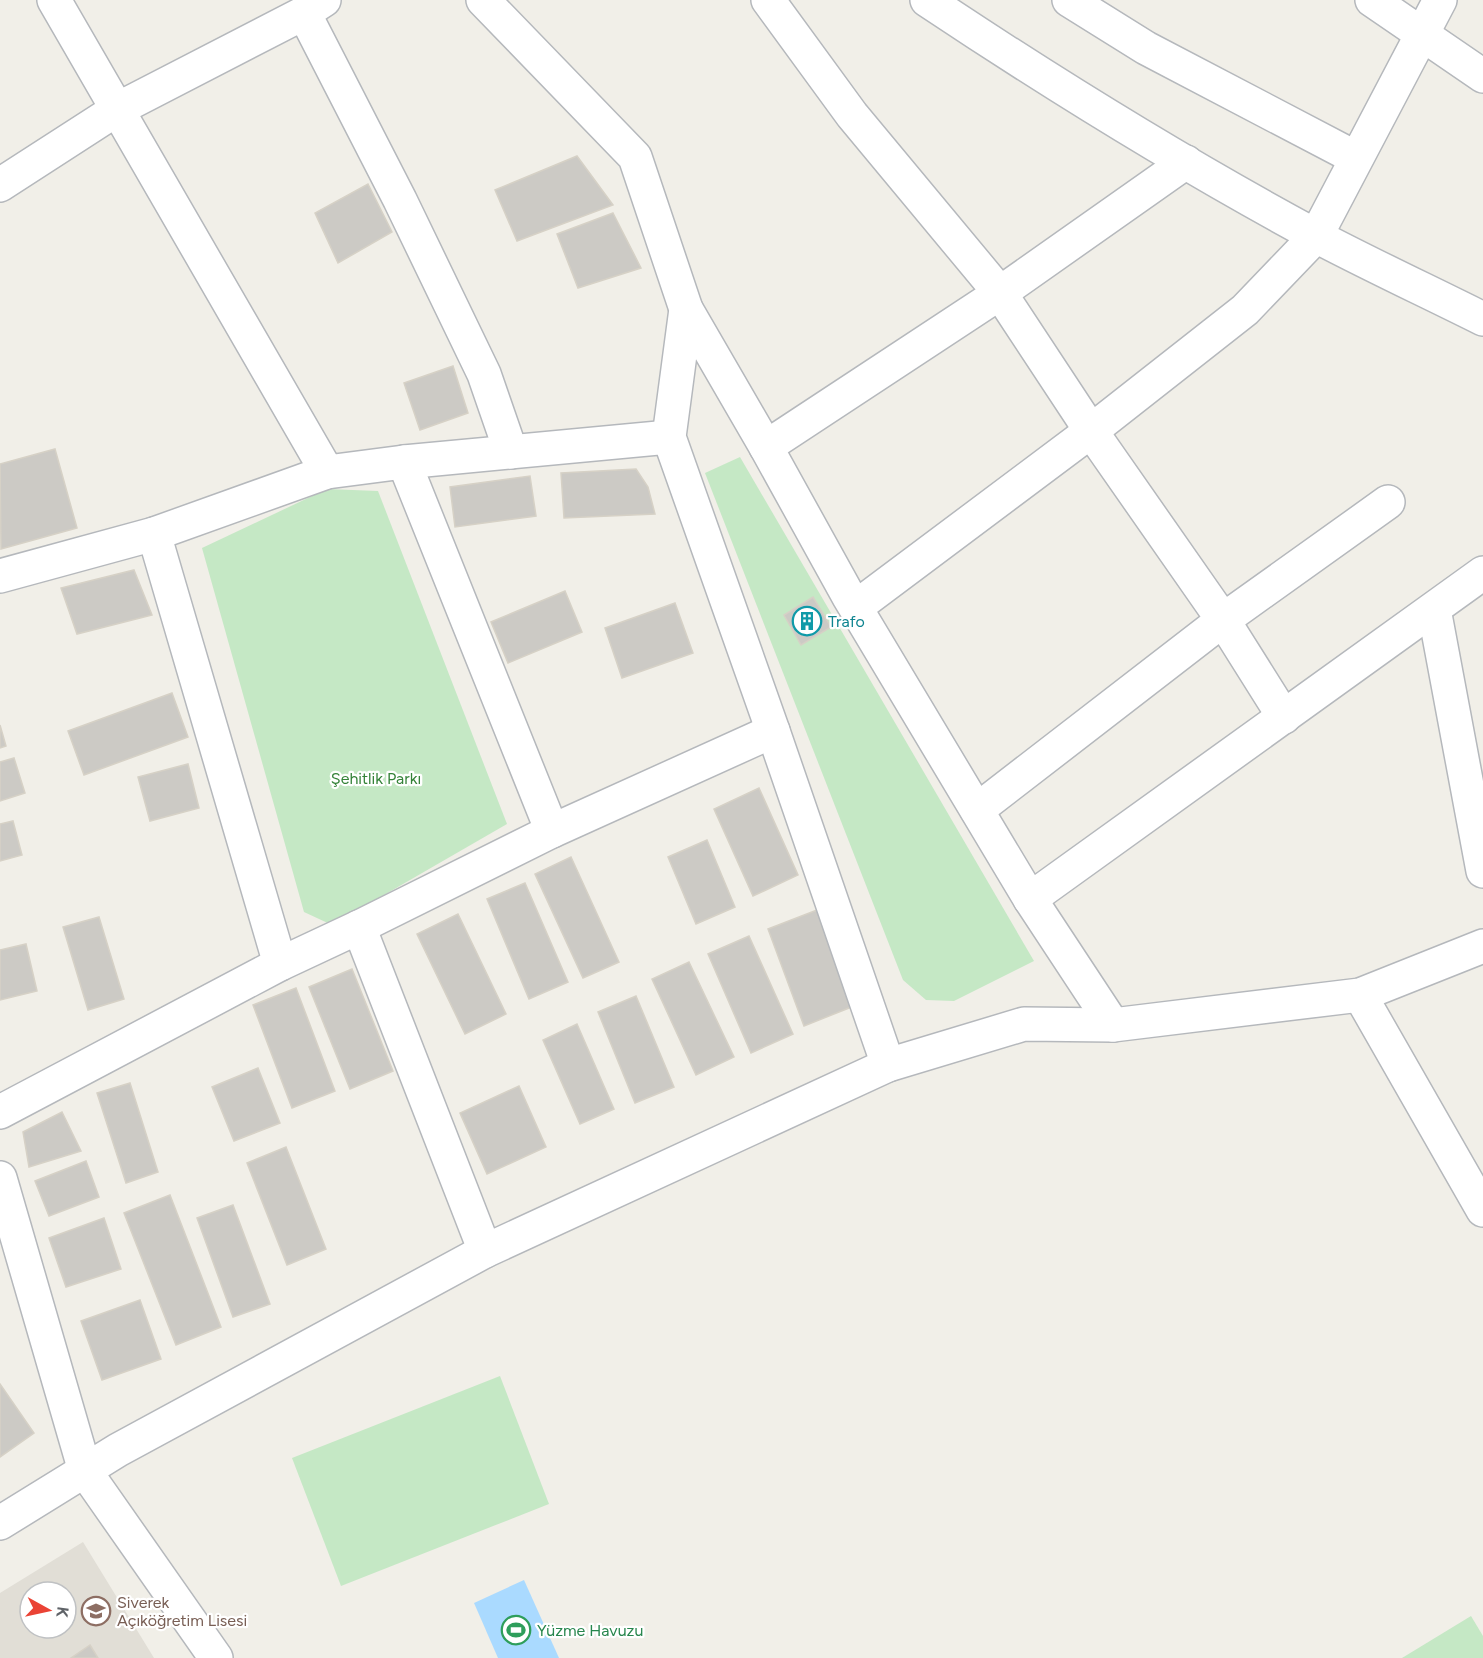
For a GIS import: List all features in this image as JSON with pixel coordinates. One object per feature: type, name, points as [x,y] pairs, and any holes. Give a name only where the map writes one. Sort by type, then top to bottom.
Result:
[{"type":"street","points":[[54,0],[116,111],[327,472]]},
{"type":"street","points":[[483,0],[635,157],[686,309],[856,608],[1030,899],[1113,1025]]},
{"type":"street","points":[[768,0],[852,115],[1000,293],[1091,431],[1223,620],[1284,717]]},
{"type":"street","points":[[927,0],[1040,75],[1186,162],[1316,236],[1483,319]]},
{"type":"street","points":[[1069,0],[1146,48],[1356,158]]},
{"type":"street","points":[[1372,0],[1483,76]]},
{"type":"street","points":[[856,608],[1091,431],[1245,310],[1316,236],[1440,0]]},
{"type":"street","points":[[0,185],[116,111],[314,6],[400,200],[484,374],[511,452]]},
{"type":"street","points":[[766,447],[1000,293],[1186,162]]},
{"type":"street","points":[[686,309],[669,437],[888,1065]]},
{"type":"street","points":[[0,576],[154,534],[327,472],[404,462],[669,437]]},
{"type":"street","points":[[404,462],[552,831]]},
{"type":"street","points":[[977,810],[1223,620],[1388,502]]},
{"type":"street","points":[[154,534],[280,964]]},
{"type":"street","points":[[1030,899],[1483,573]]},
{"type":"street","points":[[1434,609],[1483,871]]},
{"type":"street","points":[[0,1112],[280,964],[552,831],[773,731]]},
{"type":"street","points":[[359,927],[485,1251]]},
{"type":"street","points":[[0,1523],[118,1450],[485,1251],[888,1065],[1024,1024],[1113,1025],[1360,995],[1483,946]]},
{"type":"street","points":[[1360,995],[1483,1210]]},
{"type":"street","points":[[0,1178],[85,1472],[216,1658]]},
{"type":"shaded area","name":"Siverek Açıköğretim Lisesi","points":[[83,1542],[154,1658],[0,1658],[0,1593],[18,1582],[18,1640],[78,1640],[78,1580],[21,1580]]},
{"type":"green space","points":[[740,457],[1034,961],[954,1001],[926,1000],[903,980],[705,473]]},
{"type":"green space","name":"Şehitlik Parkı","points":[[327,489],[378,491],[507,824],[332,925],[304,912],[202,548]]},
{"type":"green space","points":[[500,1376],[549,1504],[341,1586],[292,1458]]},
{"type":"green space","points":[[1471,1616],[1483,1636],[1483,1658],[1402,1658]]},
{"type":"water","name":"Yüzme Havuzu","points":[[524,1580],[559,1658],[498,1658],[474,1603]]},
{"type":"building","points":[[577,156],[613,205],[517,241],[495,190]]},
{"type":"building","points":[[368,184],[392,232],[338,263],[315,213]]},
{"type":"building","points":[[613,213],[641,268],[578,288],[557,234]]},
{"type":"building","points":[[453,366],[468,413],[420,430],[404,383]]},
{"type":"building","points":[[55,449],[77,528],[1,549],[0,464]]},
{"type":"building","points":[[636,469],[648,487],[655,514],[564,518],[561,473]]},
{"type":"building","points":[[530,476],[536,516],[455,527],[450,487]]},
{"type":"building","points":[[134,570],[152,615],[77,634],[61,588]]},
{"type":"building","points":[[565,591],[582,632],[508,663],[491,622]]},
{"type":"building","name":"Trafo","points":[[813,597],[831,627],[801,645],[784,615]]},
{"type":"building","points":[[675,603],[693,653],[622,678],[605,628]]},
{"type":"building","points":[[172,693],[188,737],[84,775],[68,731]]},
{"type":"building","points":[[0,725],[6,746],[0,748]]},
{"type":"building","points":[[14,758],[25,793],[0,801],[0,762]]},
{"type":"building","points":[[188,764],[199,808],[150,821],[138,777]]},
{"type":"building","points":[[759,788],[798,875],[753,896],[714,809]]},
{"type":"building","points":[[13,821],[22,855],[0,861],[0,824]]},
{"type":"building","points":[[707,840],[735,907],[696,924],[668,857]]},
{"type":"building","points":[[571,857],[619,962],[583,978],[535,874]]},
{"type":"building","points":[[525,883],[568,982],[529,999],[487,899]]},
{"type":"building","points":[[817,910],[854,1006],[804,1026],[768,929]]},
{"type":"building","points":[[458,914],[506,1014],[465,1034],[417,934]]},
{"type":"building","points":[[99,917],[124,999],[88,1010],[63,927]]},
{"type":"building","points":[[749,936],[793,1034],[751,1053],[708,954]]},
{"type":"building","points":[[26,944],[37,991],[0,1000],[0,950]]},
{"type":"building","points":[[689,962],[734,1057],[696,1075],[652,979]]},
{"type":"building","points":[[352,969],[393,1071],[350,1089],[309,987]]},
{"type":"building","points":[[296,988],[335,1091],[292,1108],[253,1005]]},
{"type":"building","points":[[636,996],[674,1087],[635,1103],[598,1012]]},
{"type":"building","points":[[577,1024],[614,1109],[580,1124],[543,1040]]},
{"type":"building","points":[[258,1068],[280,1123],[234,1141],[212,1087]]},
{"type":"building","points":[[130,1083],[158,1172],[126,1183],[97,1093]]},
{"type":"building","points":[[519,1086],[546,1147],[487,1174],[460,1113]]},
{"type":"building","points":[[62,1112],[81,1151],[29,1167],[23,1132]]},
{"type":"building","points":[[286,1147],[326,1249],[287,1265],[247,1163]]},
{"type":"building","points":[[86,1161],[99,1197],[49,1216],[35,1181]]},
{"type":"building","points":[[170,1195],[221,1327],[176,1345],[124,1213]]},
{"type":"building","points":[[233,1205],[270,1304],[233,1317],[197,1218]]},
{"type":"building","points":[[104,1218],[121,1269],[66,1287],[49,1238]]},
{"type":"building","points":[[140,1300],[161,1359],[102,1380],[81,1321]]},
{"type":"building","points":[[0,1384],[34,1433],[0,1457]]},
{"type":"building","points":[[90,1645],[98,1658],[71,1658]]},
{"type":"place","name":"Trafo","points":[[807,621]]},
{"type":"place","name":"Siverek Açıköğretim Lisesi","points":[[96,1611]]},
{"type":"place","name":"Yüzme Havuzu","points":[[516,1630]]}]
